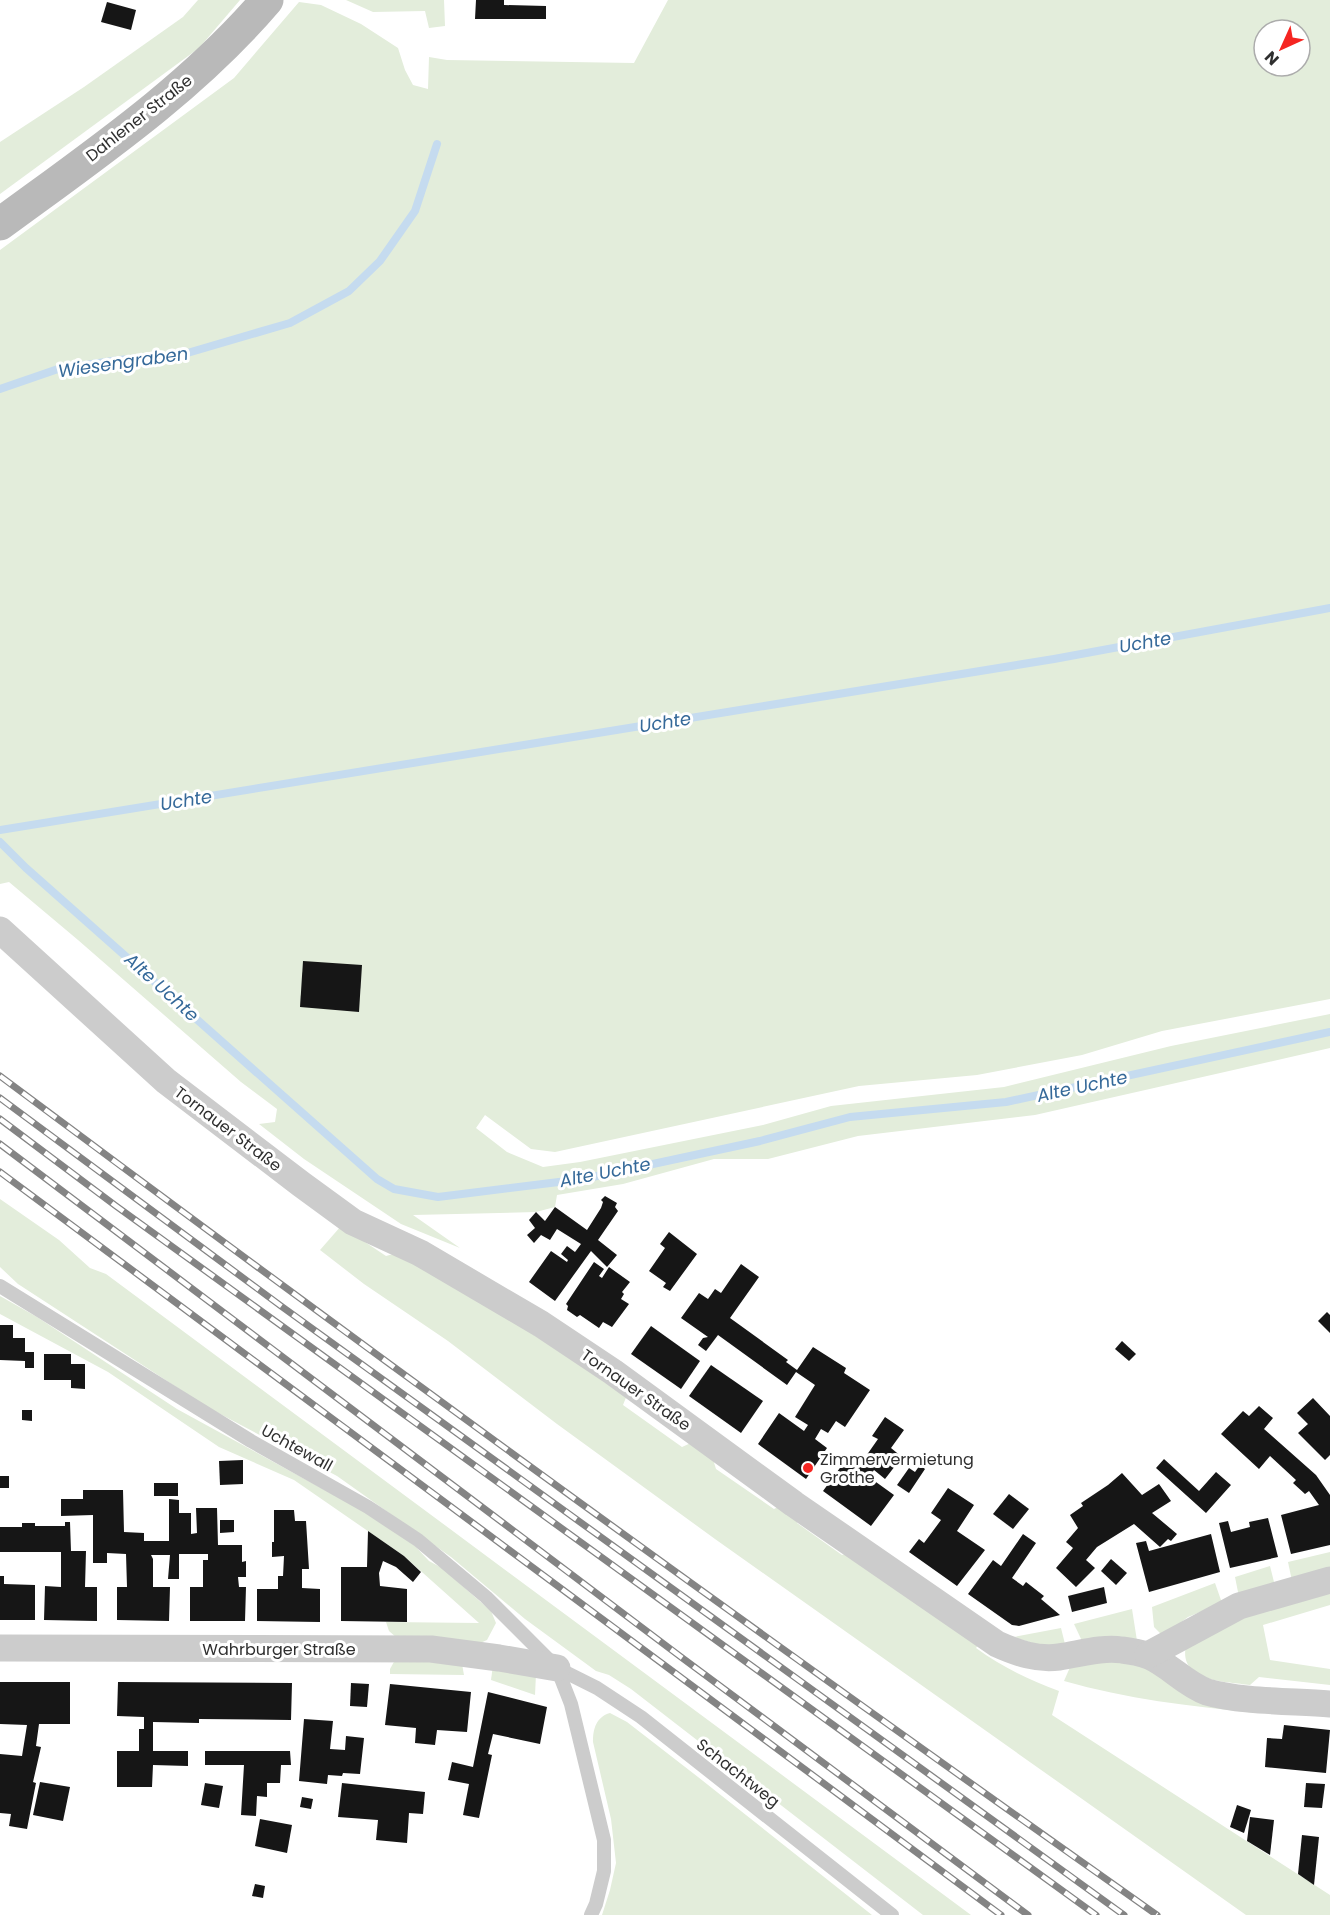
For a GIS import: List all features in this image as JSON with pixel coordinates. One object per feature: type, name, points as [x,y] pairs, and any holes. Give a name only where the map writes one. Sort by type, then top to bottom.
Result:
[{"type":"street","name":"Dahlener Straße","points":[[0,224],[81,165],[180,87],[220,51],[267,0]]},
{"type":"street","name":"Tornauer Straße","points":[[0,930],[166,1082],[353,1222],[420,1253],[541,1324],[613,1372],[794,1504],[997,1644],[1019,1654],[1039,1657],[1120,1650],[1148,1655],[1188,1684],[1208,1692],[1230,1697],[1330,1704]]},
{"type":"street","points":[[1148,1655],[1239,1606],[1330,1580]]},
{"type":"street","name":"Wahrburger Straße","points":[[0,1648],[431,1649],[557,1668]]},
{"type":"lane","name":"Uchtewall","points":[[0,1286],[250,1441],[368,1507],[418,1540],[486,1597],[557,1668]]},
{"type":"lane","points":[[557,1668],[571,1704],[604,1840],[604,1871],[591,1915]]},
{"type":"lane","name":"Schachtweg","points":[[557,1668],[597,1688],[640,1717],[892,1915]]},
{"type":"green space","points":[[198,0],[240,0],[199,48],[0,194],[0,142],[84,87],[183,17]]},
{"type":"green space","points":[[346,0],[444,0],[445,26],[429,28],[425,11],[373,12]]},
{"type":"green space","points":[[668,0],[1330,0],[1330,999],[1162,1031],[1082,1055],[977,1075],[859,1086],[555,1152],[531,1149],[485,1115],[476,1128],[507,1152],[543,1167],[580,1162],[763,1125],[831,1106],[1004,1087],[1171,1046],[1330,1014],[1330,1048],[1035,1115],[858,1136],[768,1159],[714,1159],[623,1184],[557,1195],[555,1207],[536,1212],[413,1215],[460,1248],[401,1224],[304,1159],[259,1124],[275,1122],[277,1109],[241,1082],[9,882],[0,884],[0,250],[234,78],[299,2],[321,5],[361,24],[398,48],[413,85],[428,89],[429,57],[447,60],[634,63]]},
{"type":"green space","points":[[0,1199],[59,1240],[90,1268],[106,1274],[971,1915],[923,1915],[631,1689],[609,1675],[596,1671],[525,1619],[451,1557],[337,1476],[207,1407],[18,1284],[0,1267]]},
{"type":"green space","points":[[341,1226],[386,1256],[404,1251],[627,1395],[623,1405],[682,1447],[693,1442],[712,1456],[716,1469],[774,1509],[782,1505],[797,1514],[797,1523],[842,1555],[848,1553],[979,1644],[976,1648],[986,1655],[1016,1672],[1059,1691],[1052,1715],[1330,1895],[1330,1915],[1246,1915],[715,1539],[448,1341],[364,1284],[320,1250]]},
{"type":"green space","points":[[0,1296],[37,1317],[177,1409],[383,1522],[415,1546],[429,1561],[442,1568],[491,1611],[496,1623],[487,1640],[478,1644],[397,1638],[389,1631],[386,1622],[479,1623],[404,1556],[294,1480],[219,1447],[108,1372],[0,1314]]},
{"type":"green space","points":[[1330,1552],[1330,1571],[1292,1581],[1288,1562]]},
{"type":"green space","points":[[1270,1566],[1275,1586],[1239,1597],[1235,1577]]},
{"type":"green space","points":[[1215,1583],[1222,1603],[1188,1617],[1163,1636],[1154,1627],[1152,1607]]},
{"type":"green space","points":[[1330,1592],[1330,1605],[1263,1625],[1270,1660],[1330,1669],[1330,1685],[1259,1677],[1250,1685],[1206,1677],[1196,1673],[1189,1666],[1185,1657],[1186,1645],[1214,1625]]},
{"type":"green space","points":[[1132,1609],[1137,1641],[1082,1641],[1074,1624]]},
{"type":"green space","points":[[1061,1628],[1065,1644],[1045,1647],[1014,1637]]},
{"type":"green space","points":[[395,1660],[462,1664],[464,1675],[390,1674]]},
{"type":"green space","points":[[1099,1660],[1138,1664],[1255,1713],[1182,1705],[1064,1681],[1071,1665]]},
{"type":"green space","points":[[493,1665],[536,1674],[535,1695],[491,1680]]},
{"type":"green space","points":[[610,1713],[627,1722],[872,1915],[602,1915],[616,1863],[611,1819],[593,1737],[598,1721]]},
{"type":"building","points":[[476,0],[504,0],[504,5],[546,6],[546,19],[475,19]]},
{"type":"building","points":[[107,2],[136,10],[131,30],[101,22]]},
{"type":"building","points":[[303,961],[362,965],[359,1012],[300,1007]]},
{"type":"building","points":[[605,1196],[617,1203],[615,1207],[618,1211],[598,1240],[617,1255],[607,1267],[591,1251],[555,1301],[529,1282],[551,1251],[567,1262],[568,1260],[561,1254],[567,1246],[575,1252],[581,1244],[557,1229],[550,1240],[541,1235],[534,1243],[527,1235],[535,1228],[529,1220],[536,1212],[545,1221],[555,1207],[587,1230],[601,1208],[603,1202],[601,1200]]},
{"type":"building","points":[[669,1232],[697,1254],[670,1291],[663,1287],[666,1283],[649,1271],[665,1248],[660,1244]]},
{"type":"building","points":[[594,1262],[604,1269],[599,1276],[602,1278],[609,1267],[630,1282],[622,1292],[624,1294],[621,1299],[629,1304],[612,1327],[603,1322],[599,1328],[580,1315],[577,1317],[567,1310],[566,1304]]},
{"type":"building","points":[[741,1264],[759,1277],[730,1318],[788,1360],[786,1362],[797,1370],[813,1347],[846,1368],[844,1373],[870,1390],[845,1427],[836,1421],[828,1433],[821,1429],[815,1439],[827,1448],[806,1479],[758,1444],[779,1413],[804,1431],[808,1425],[795,1417],[815,1385],[796,1372],[787,1385],[718,1335],[706,1351],[698,1345],[703,1338],[708,1337],[681,1318],[699,1293],[708,1299],[715,1289],[721,1293]]},
{"type":"building","points":[[1327,1312],[1330,1315],[1330,1333],[1318,1321]]},
{"type":"building","points":[[0,1325],[13,1325],[13,1338],[25,1338],[25,1352],[34,1352],[34,1368],[25,1368],[25,1361],[0,1360]]},
{"type":"building","points":[[651,1326],[700,1361],[681,1389],[631,1354]]},
{"type":"building","points":[[1122,1341],[1136,1354],[1129,1361],[1115,1349]]},
{"type":"building","points":[[44,1354],[71,1354],[71,1364],[85,1364],[85,1389],[71,1388],[71,1380],[44,1380]]},
{"type":"building","points":[[711,1365],[763,1401],[741,1433],[689,1396]]},
{"type":"building","points":[[1313,1398],[1330,1416],[1330,1455],[1325,1460],[1298,1433],[1308,1424],[1297,1413]]},
{"type":"building","points":[[1259,1406],[1273,1418],[1264,1429],[1316,1475],[1330,1495],[1330,1545],[1291,1554],[1281,1515],[1319,1505],[1309,1491],[1305,1494],[1293,1483],[1296,1480],[1270,1456],[1259,1469],[1221,1434],[1243,1411],[1249,1416]]},
{"type":"building","points":[[22,1410],[32,1410],[32,1421],[22,1420]]},
{"type":"building","points":[[885,1417],[904,1430],[891,1448],[902,1457],[885,1479],[874,1470],[869,1477],[894,1495],[871,1526],[823,1491],[845,1461],[857,1469],[878,1439],[872,1436]]},
{"type":"building","points":[[1164,1459],[1199,1491],[1216,1472],[1231,1485],[1206,1513],[1156,1468]]},
{"type":"building","points":[[243,1460],[243,1484],[220,1485],[219,1461]]},
{"type":"building","points":[[920,1465],[925,1469],[909,1493],[897,1485],[909,1468],[915,1472]]},
{"type":"building","points":[[1122,1473],[1142,1495],[1159,1484],[1171,1501],[1152,1513],[1177,1534],[1171,1541],[1168,1539],[1160,1547],[1134,1524],[1097,1547],[1086,1560],[1095,1568],[1076,1587],[1056,1568],[1073,1548],[1066,1542],[1078,1528],[1070,1515],[1083,1506],[1081,1503]]},
{"type":"building","points":[[0,1476],[9,1476],[9,1488],[0,1488]]},
{"type":"building","points":[[154,1483],[178,1483],[178,1496],[154,1496]]},
{"type":"building","points":[[948,1488],[974,1505],[957,1531],[985,1550],[957,1586],[909,1552],[919,1539],[924,1543],[941,1520],[931,1513]]},
{"type":"building","points":[[83,1490],[123,1490],[124,1532],[144,1533],[144,1541],[169,1541],[169,1499],[179,1500],[179,1513],[191,1513],[191,1534],[197,1533],[196,1508],[217,1508],[218,1545],[242,1545],[242,1562],[246,1561],[246,1577],[238,1577],[239,1587],[246,1587],[245,1621],[190,1621],[190,1587],[203,1587],[203,1560],[208,1560],[208,1554],[179,1554],[179,1579],[168,1579],[170,1555],[151,1555],[153,1587],[170,1587],[169,1621],[117,1620],[117,1587],[127,1587],[126,1554],[107,1553],[107,1563],[93,1563],[93,1515],[61,1516],[61,1499],[83,1499]]},
{"type":"building","points":[[1009,1494],[1029,1509],[1013,1529],[993,1514]]},
{"type":"building","points":[[274,1510],[294,1510],[295,1521],[306,1521],[309,1569],[302,1569],[302,1588],[320,1589],[320,1622],[257,1621],[257,1589],[278,1589],[278,1576],[283,1576],[284,1556],[272,1557]]},
{"type":"building","points":[[1268,1518],[1278,1557],[1230,1568],[1219,1523],[1228,1521],[1231,1532],[1250,1527],[1249,1522]]},
{"type":"building","points":[[220,1520],[234,1520],[234,1532],[220,1533]]},
{"type":"building","points":[[65,1522],[70,1522],[71,1551],[86,1551],[85,1587],[97,1587],[97,1621],[44,1620],[45,1586],[61,1587],[61,1552],[0,1552],[0,1527],[22,1527],[22,1523],[35,1523],[35,1526],[65,1526]]},
{"type":"building","points":[[368,1531],[404,1556],[421,1572],[413,1582],[396,1567],[383,1561],[379,1573],[380,1586],[407,1589],[407,1622],[341,1621],[341,1567],[367,1567]]},
{"type":"building","points":[[1023,1534],[1036,1543],[1012,1578],[1023,1586],[1026,1582],[1044,1596],[1041,1599],[1060,1615],[1019,1626],[1012,1625],[968,1594],[993,1560],[1001,1566]]},
{"type":"building","points":[[1211,1534],[1220,1572],[1149,1592],[1136,1543],[1146,1541],[1149,1551]]},
{"type":"building","points":[[1111,1559],[1127,1573],[1116,1585],[1101,1571]]},
{"type":"building","points":[[0,1576],[4,1576],[4,1584],[35,1585],[35,1620],[0,1620]]},
{"type":"building","points":[[1104,1587],[1107,1603],[1072,1612],[1068,1596]]},
{"type":"building","points":[[0,1682],[70,1682],[70,1724],[39,1724],[36,1746],[41,1747],[33,1782],[36,1783],[27,1829],[9,1826],[11,1814],[0,1813],[0,1754],[22,1756],[27,1725],[0,1724]]},
{"type":"building","points":[[118,1682],[292,1683],[291,1720],[199,1719],[199,1723],[153,1722],[153,1751],[188,1751],[188,1766],[153,1765],[152,1787],[117,1787],[117,1751],[139,1751],[139,1729],[144,1729],[144,1717],[117,1716]]},
{"type":"building","points":[[351,1683],[369,1684],[367,1707],[350,1706]]},
{"type":"building","points":[[390,1684],[471,1692],[467,1732],[437,1730],[435,1745],[415,1743],[416,1728],[385,1725]]},
{"type":"building","points":[[488,1692],[547,1707],[540,1744],[493,1734],[488,1754],[492,1755],[479,1818],[463,1815],[469,1784],[448,1780],[452,1762],[473,1767]]},
{"type":"building","points":[[304,1719],[333,1721],[330,1749],[345,1750],[346,1736],[364,1738],[360,1774],[328,1775],[327,1784],[299,1781]]},
{"type":"building","points":[[1284,1725],[1330,1730],[1326,1773],[1265,1767],[1267,1738],[1282,1739]]},
{"type":"building","points":[[205,1751],[290,1751],[291,1765],[281,1765],[280,1783],[267,1783],[267,1797],[257,1796],[256,1816],[241,1815],[244,1765],[205,1765]]},
{"type":"building","points":[[40,1782],[70,1787],[63,1821],[33,1815]]},
{"type":"building","points":[[205,1783],[223,1786],[219,1808],[201,1805]]},
{"type":"building","points":[[342,1783],[425,1792],[423,1814],[409,1813],[407,1843],[376,1840],[378,1820],[338,1817]]},
{"type":"building","points":[[1306,1783],[1325,1784],[1322,1808],[1304,1807]]},
{"type":"building","points":[[302,1797],[313,1799],[311,1809],[300,1807]]},
{"type":"building","points":[[1237,1805],[1251,1810],[1244,1833],[1230,1827]]},
{"type":"building","points":[[1250,1817],[1274,1820],[1270,1855],[1247,1841]]},
{"type":"building","points":[[260,1819],[292,1825],[287,1853],[255,1846]]},
{"type":"building","points":[[1302,1835],[1319,1837],[1314,1885],[1298,1874]]},
{"type":"building","points":[[255,1884],[265,1886],[263,1898],[252,1896]]},
{"type":"waterway","name":"Wiesengraben","points":[[0,389],[58,369],[184,354],[290,323],[349,291],[380,261],[415,211],[437,144]]},
{"type":"waterway","name":"Uchte","points":[[0,830],[1054,659],[1330,608]]},
{"type":"waterway","name":"Alte Uchte","points":[[0,842],[26,868],[377,1179],[394,1189],[438,1197],[583,1179],[760,1141],[850,1117],[1006,1102],[1330,1032]]},
{"type":"railway","points":[[0,1076],[576,1500],[1157,1915]]},
{"type":"railway","points":[[0,1098],[281,1306],[1124,1915]]},
{"type":"railway","points":[[0,1119],[116,1206],[1096,1915]]},
{"type":"railway","points":[[0,1144],[681,1657],[1028,1915]]},
{"type":"railway","points":[[0,1172],[1001,1915]]},
{"type":"place","name":"Zimmervermietung Grothe","points":[[808,1468]]}]
